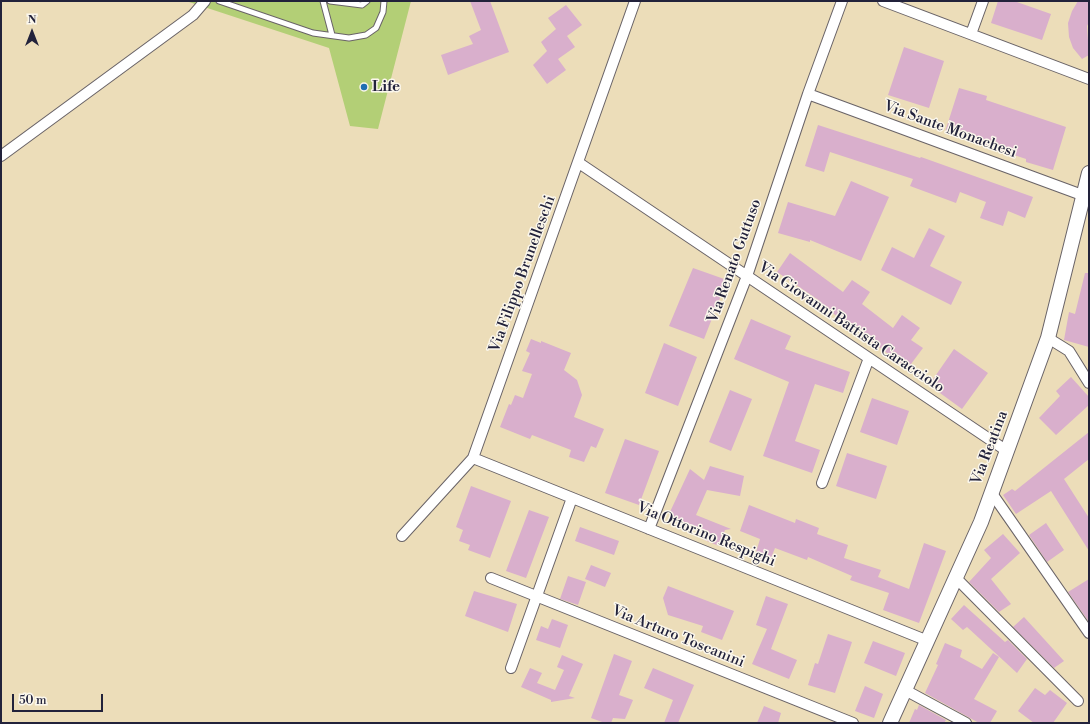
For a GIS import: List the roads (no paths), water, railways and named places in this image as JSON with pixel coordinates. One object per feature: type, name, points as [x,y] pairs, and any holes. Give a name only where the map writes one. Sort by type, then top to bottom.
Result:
[{"type":"street","points":[[1,156],[193,15],[205,1]]},
{"type":"street","name":"Via Filippo Brunelleschi","points":[[402,536],[473,458],[579,163],[635,1]]},
{"type":"street","name":"Via Renato Guttuso","points":[[649,529],[747,276],[808,94],[842,1]]},
{"type":"street","points":[[882,1],[1089,79]]},
{"type":"street","points":[[971,34],[983,1]]},
{"type":"street","name":"Via Sante Monachesi","points":[[808,94],[1082,195]]},
{"type":"street","name":"Via Giovanni Battista Caracciolo","points":[[579,163],[1007,451]]},
{"type":"street","name":"Via Reatina","points":[[890,723],[981,522],[1048,338],[1082,195],[1089,173]]},
{"type":"street","points":[[1048,338],[1069,351],[1089,383]]},
{"type":"street","points":[[822,483],[869,358]]},
{"type":"street","name":"Via Ottorino Respighi","points":[[473,458],[928,641]]},
{"type":"street","points":[[991,492],[1089,633]]},
{"type":"street","points":[[512,668],[572,498]]},
{"type":"street","name":"Via Arturo Toscanini","points":[[491,578],[853,723]]},
{"type":"street","points":[[956,578],[1078,701]]},
{"type":"street","points":[[905,690],[966,723]]},
{"type":"lane","points":[[219,1],[313,33],[349,38],[366,35],[376,28],[383,12],[384,1]]},
{"type":"lane","points":[[323,1],[332,35]]},
{"type":"lane","points":[[330,1],[362,5],[367,1]]},
{"type":"place","name":"Life","points":[[364,87]]}]
